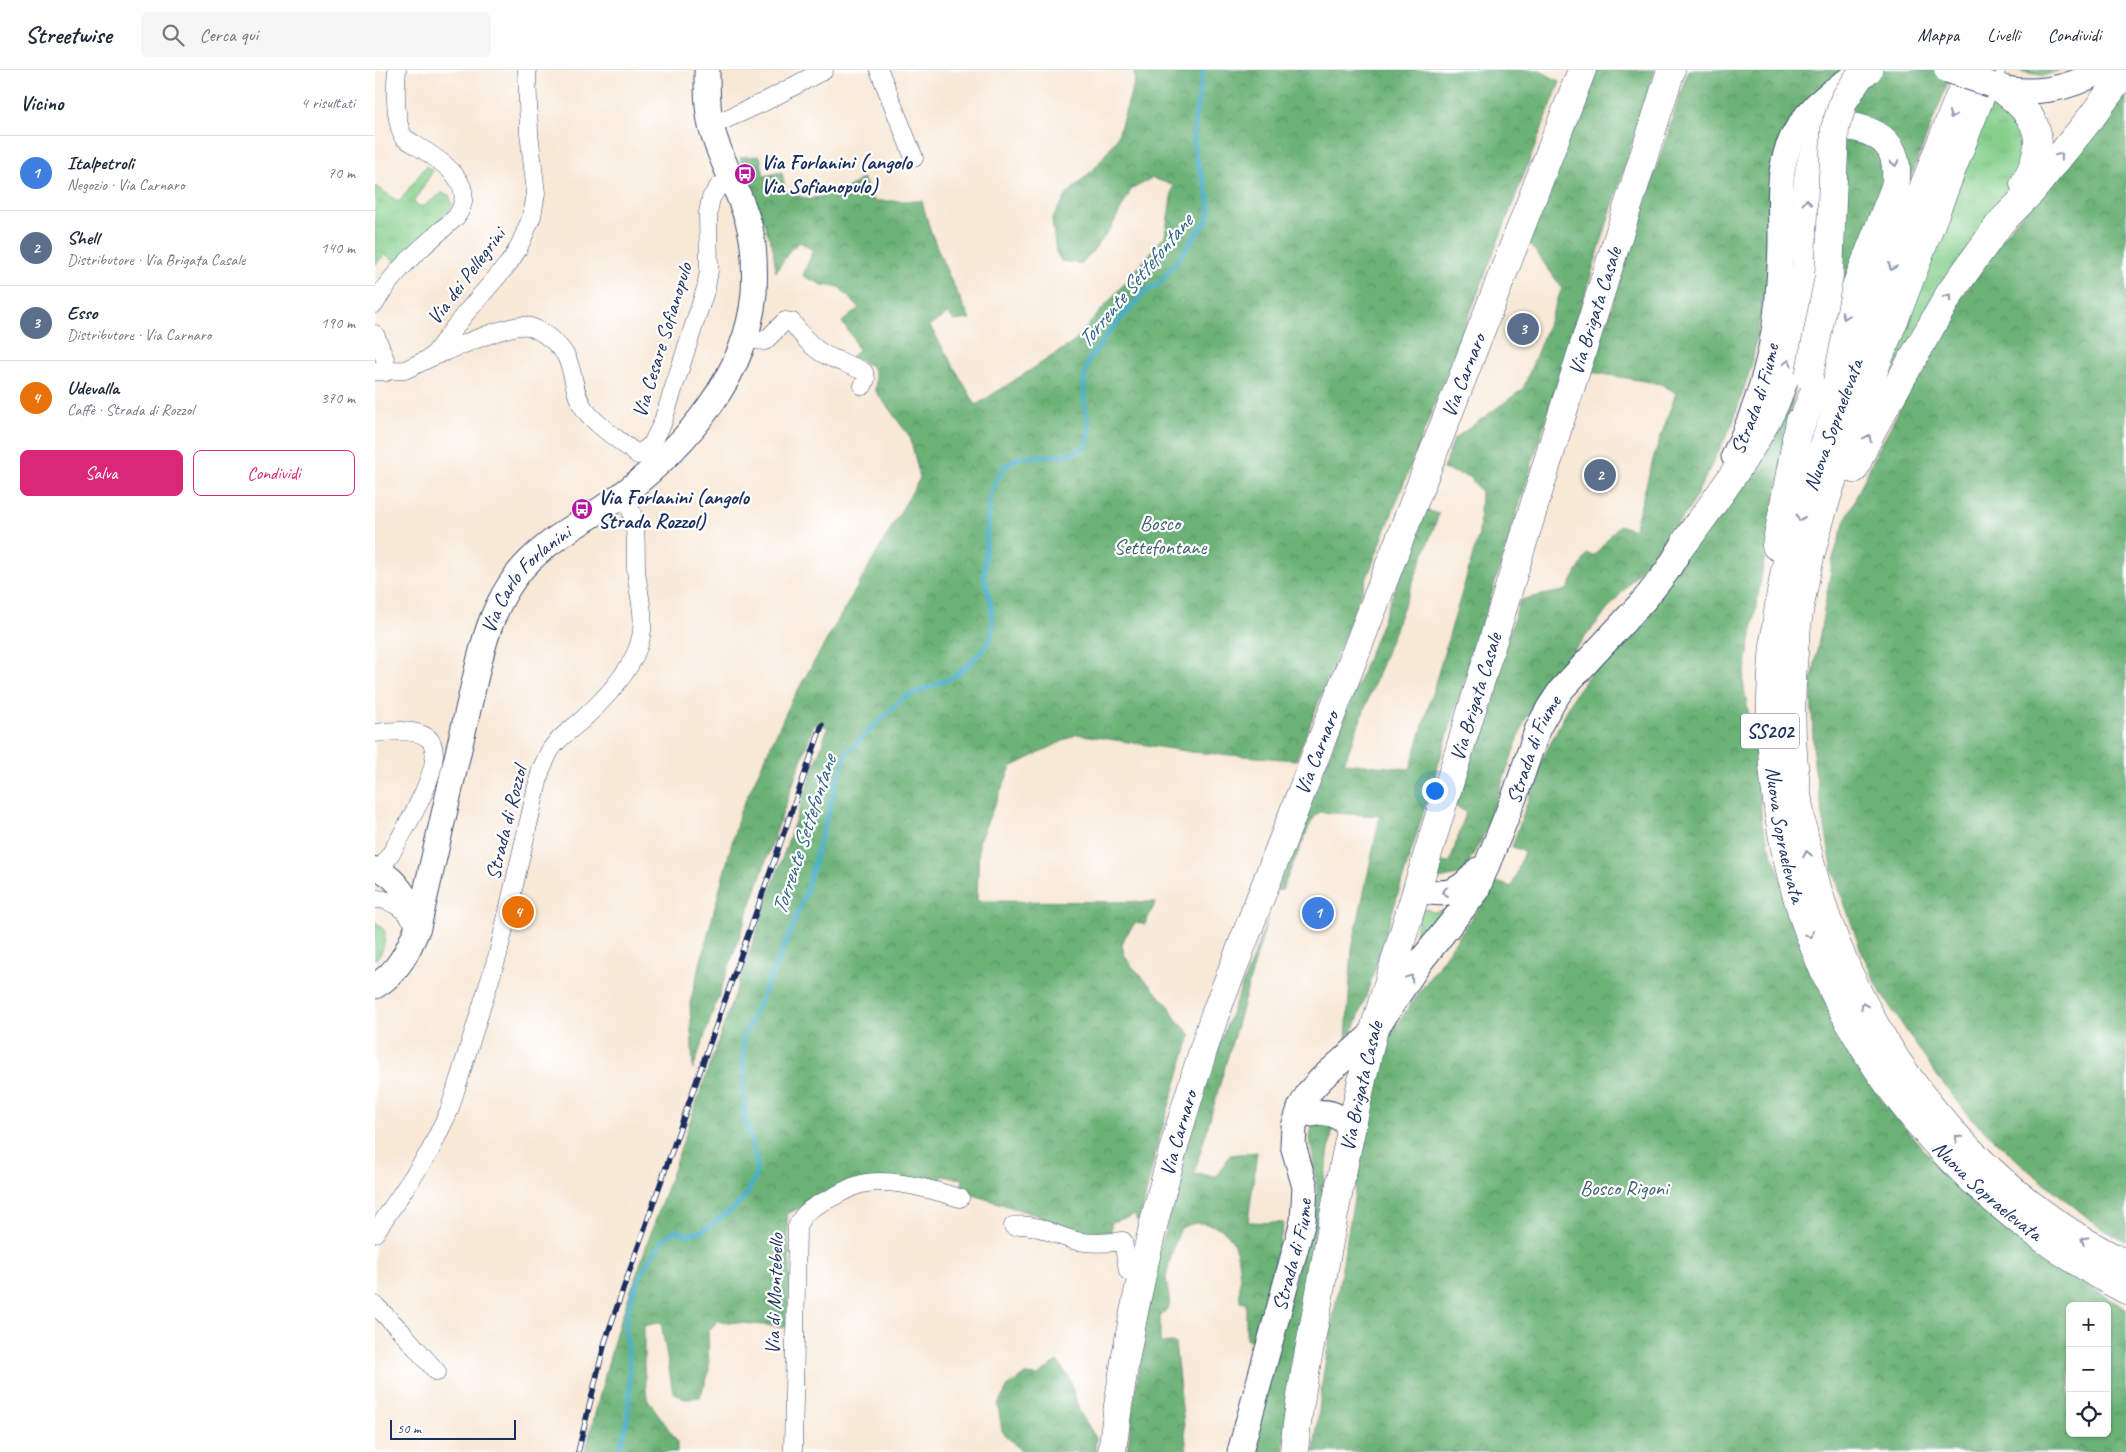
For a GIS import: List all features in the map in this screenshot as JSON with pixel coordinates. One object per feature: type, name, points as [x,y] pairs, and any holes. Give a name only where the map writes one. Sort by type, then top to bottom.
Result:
[{"type":"main road","name":"Via Carlo Forlanini","points":[[375,986],[396,970],[408,952],[418,927],[487,629],[497,603],[517,575],[536,555],[566,531],[623,494],[678,446],[704,414],[729,376],[744,339],[753,294],[754,260],[750,229],[711,126],[707,95],[707,70]]},
{"type":"main road","name":"Via Carnaro","points":[[1112,1452],[1126,1345],[1141,1275],[1162,1187],[1184,1109],[1215,1017],[1582,70]]},
{"type":"main road","name":"Via Brigata Casale","points":[[1294,1452],[1303,1385],[1350,1128],[1373,1033],[1563,411],[1671,70]]},
{"type":"main road","points":[[1780,721],[1766,637],[1773,565],[1796,438],[1829,276],[1835,128],[1844,100],[1859,77],[1867,70]]},
{"type":"main road","name":"Strada di Fiume","points":[[1240,1452],[1303,1221],[1305,1187],[1293,1145],[1294,1127],[1300,1108],[1309,1092],[1322,1078],[1373,1033],[1420,962],[1476,892],[1515,795],[1535,736],[1549,708],[1561,690],[1645,598],[1667,571],[1735,454],[1755,408],[1772,344],[1778,289],[1782,172],[1787,148],[1794,132],[1820,100],[1842,83],[1867,70]]},
{"type":"main road","points":[[1947,70],[2025,90],[2060,87],[2078,82],[2100,70]]},
{"type":"main road","name":"Nuova Sopraelevata","points":[[1970,70],[1833,419],[1810,484],[1788,557],[1775,626],[1770,681],[1792,766],[1807,857],[1819,900],[1838,952],[1883,1039],[1904,1073],[1965,1145],[2009,1187],[2053,1220],[2109,1256],[2126,1264]]},
{"type":"main road","points":[[2001,222],[2031,192],[2093,115],[2126,70]]},
{"type":"main road","points":[[1780,721],[1803,636],[1815,582],[1849,479],[1872,430],[1950,293],[2001,222],[2033,168],[2039,153],[2039,137],[2034,124],[2019,101],[1994,81]]},
{"type":"main road","name":"Nuova Sopraelevata","points":[[1994,81],[1853,424],[1829,491],[1805,576],[1780,721],[1779,817],[1800,911],[1841,1009],[1889,1087],[1953,1163],[1998,1204],[2041,1238],[2103,1278],[2126,1290]]},
{"type":"main road","points":[[1686,541],[1719,496],[1768,417],[1788,364],[1798,322],[1806,268],[1808,177],[1812,158],[1825,132],[1834,128],[1866,130],[1878,136],[1888,145],[1895,158],[1897,174],[1895,187],[1822,377],[1796,438]]},
{"type":"main road","points":[[1416,889],[1441,894],[1454,891],[1468,883],[1492,853]]},
{"type":"main road","points":[[1305,1187],[1305,1137],[1312,1114],[1319,1101],[1373,1033]]},
{"type":"main road","points":[[1312,1114],[1323,1111],[1331,1113],[1343,1119],[1350,1128]]},
{"type":"street","points":[[375,304],[397,273],[455,217],[462,208],[465,198],[457,176],[445,165],[403,137],[400,130],[397,103],[397,70]]},
{"type":"street","name":"Via dei Pellegrini","points":[[381,371],[405,370],[432,357],[464,315],[509,263],[526,234],[532,216],[536,193],[529,133],[527,70]]},
{"type":"street","points":[[711,126],[764,102],[824,70]]},
{"type":"street","points":[[879,70],[914,158]]},
{"type":"street","name":"Via Cesare Sofianopulo","points":[[432,357],[506,330],[525,326],[538,330],[565,354],[573,374],[576,392],[585,409],[599,424],[638,455],[652,444],[662,424],[706,288],[709,271],[708,213],[711,198],[719,186],[731,180]]},
{"type":"street","points":[[744,339],[765,341],[785,321],[791,322],[808,343],[832,358],[864,372],[866,379],[863,386]]},
{"type":"street","points":[[375,334],[385,360],[381,371]]},
{"type":"street","name":"Strada di Rozzol","points":[[375,1233],[430,1151],[449,1111],[498,954],[541,770],[551,748],[609,692],[638,650],[642,635],[642,616],[636,568],[635,519],[630,505],[623,494]]},
{"type":"street","points":[[375,732],[414,733],[428,738],[433,748],[433,768],[425,790],[407,824],[377,864],[409,900],[415,913],[418,927]]},
{"type":"street","points":[[375,899],[379,898],[396,905],[418,927]]},
{"type":"street","name":"Via di Montebello","points":[[793,1452],[795,1286],[797,1227],[800,1219],[804,1213],[819,1203],[865,1184],[878,1183],[916,1187],[960,1198]]},
{"type":"street","points":[[1013,1226],[1033,1226],[1078,1241],[1095,1243],[1123,1241],[1128,1271],[1141,1275]]},
{"type":"street","points":[[375,1305],[437,1372]]},
{"type":"green space","name":"Bosco Settefontane","points":[[1134,70],[1539,70],[1560,82],[1296,760],[1191,752],[1077,734],[1011,767],[979,841],[977,901],[1156,902],[1145,924],[1135,923],[1125,937],[1122,945],[1124,954],[1131,965],[1170,1007],[1175,1018],[1191,1035],[1158,1142],[1140,1221],[1137,1221],[1135,1215],[1111,1222],[1111,1232],[1061,1231],[1042,1217],[961,1191],[963,1179],[942,1176],[940,1188],[849,1184],[787,1214],[790,1268],[787,1327],[718,1321],[708,1331],[709,1373],[700,1397],[684,1399],[673,1392],[661,1322],[644,1326],[644,1367],[647,1398],[677,1441],[677,1452],[585,1452],[616,1333],[828,727],[814,724],[693,1069],[690,1003],[740,812],[792,700],[920,478],[910,437],[875,390],[874,371],[869,365],[851,357],[858,350],[852,336],[842,322],[859,308],[839,287],[823,285],[803,276],[813,250],[800,242],[790,250],[776,272],[773,248],[740,157],[760,156],[764,176],[782,172],[786,192],[809,199],[841,192],[863,178],[874,201],[922,201],[937,247],[970,319],[954,321],[948,313],[930,326],[976,405],[1074,342],[1165,236],[1173,185],[1152,178],[1131,190],[1111,228],[1082,264],[1061,261],[1056,252],[1052,219],[1067,194],[1096,167],[1117,138],[1135,80]]},
{"type":"green space","points":[[1595,70],[1655,70],[1368,990],[1355,1027],[1346,1040],[1352,949],[1380,816],[1319,812],[1311,822],[1282,890],[1276,891],[1426,510],[1439,514],[1344,763],[1410,769],[1479,534],[1481,492],[1470,477],[1443,469],[1454,439],[1523,389],[1562,288],[1528,241]]},
{"type":"green space","points":[[1688,70],[1953,70],[1895,216],[1904,177],[1850,119],[1792,291],[1765,286],[1752,364],[1732,425],[1688,511],[1546,685],[1524,722],[1483,837],[1462,874],[1431,881],[1437,863],[1450,862],[1466,812],[1455,806],[1520,600],[1567,590],[1587,554],[1595,555],[1619,525],[1634,530],[1654,456],[1676,393],[1661,384],[1591,372]]},
{"type":"green space","points":[[2016,70],[2062,70],[2043,76]]},
{"type":"green space","points":[[2126,84],[2126,1241],[2102,1229],[2028,1170],[1971,1118],[1937,1076],[1882,995],[1861,951],[1832,867],[1814,764],[1811,686],[1833,558],[1844,523],[1876,454],[1945,323],[1988,256]]},
{"type":"green space","points":[[1988,103],[2010,114],[2023,126],[2026,133],[2026,142],[2022,167],[1946,279],[1877,399]]},
{"type":"green space","name":"Bosco Rigoni","points":[[1856,137],[1880,150],[1888,180],[1809,376],[1797,374],[1743,682],[1758,768],[1762,825],[1836,1031],[1881,1099],[1943,1172],[2024,1246],[2126,1309],[2126,1452],[1314,1452],[1323,1376],[1369,1112],[1390,1034],[1497,882],[1512,887],[1524,851],[1512,847],[1541,762],[1576,692],[1760,448],[1828,145]]},
{"type":"green space","points":[[426,166],[433,171],[414,201],[417,205],[423,207],[442,193],[449,195],[453,206],[398,263],[385,254],[375,265],[375,186],[399,202]]},
{"type":"green space","points":[[1422,908],[1434,912],[1451,908],[1409,955]]},
{"type":"green space","points":[[375,921],[385,931],[382,951],[375,960]]},
{"type":"green space","points":[[1267,921],[1194,1174],[1217,1176],[1230,1155],[1257,1152],[1248,1222],[1284,1223],[1256,1342],[1246,1339],[1246,1304],[1240,1302],[1238,1257],[1229,1236],[1222,1229],[1203,1223],[1196,1223],[1181,1228],[1173,1248],[1166,1278],[1170,1305],[1160,1317],[1160,1343],[1175,1343],[1187,1452],[1127,1452],[1149,1295],[1185,1148],[1219,1045]]},
{"type":"green space","points":[[1313,1122],[1332,1124],[1332,1132],[1293,1368],[1283,1452],[1251,1452],[1317,1191],[1310,1137]]},
{"type":"green space","points":[[1057,1361],[1069,1377],[1079,1411],[1096,1438],[1095,1452],[1022,1452],[1002,1431],[998,1405],[1008,1386],[1025,1375],[1038,1376]]},
{"type":"waterway","name":"Torrente Settefontane","points":[[618,1452],[625,1430],[630,1394],[630,1370],[626,1337],[627,1315],[642,1273],[656,1249],[669,1234],[677,1230],[685,1235],[702,1231],[735,1207],[747,1194],[756,1175],[757,1164],[744,1114],[743,1039],[805,895],[836,784],[847,753],[903,698],[953,677],[966,667],[987,645],[993,624],[991,605],[984,576],[988,514],[991,494],[998,477],[1007,464],[1021,457],[1064,455],[1086,448],[1090,429],[1085,406],[1084,380],[1088,361],[1108,333],[1146,291],[1160,283],[1208,219],[1210,211],[1208,193],[1194,147],[1195,119],[1203,70]]},
{"type":"railway","points":[[578,1452],[605,1342],[822,725]]},
{"type":"place","name":"Via Forlanini (angolo Via Sofianopulo)","points":[[745,174]]},
{"type":"place","name":"Esso","points":[[1523,329]]},
{"type":"place","name":"Shell","points":[[1600,475]]},
{"type":"place","name":"Via Forlanini (angolo Strada Rozzol)","points":[[582,509]]},
{"type":"place","name":"Udevalla","points":[[518,912]]},
{"type":"place","name":"Italpetroli","points":[[1318,913]]}]
